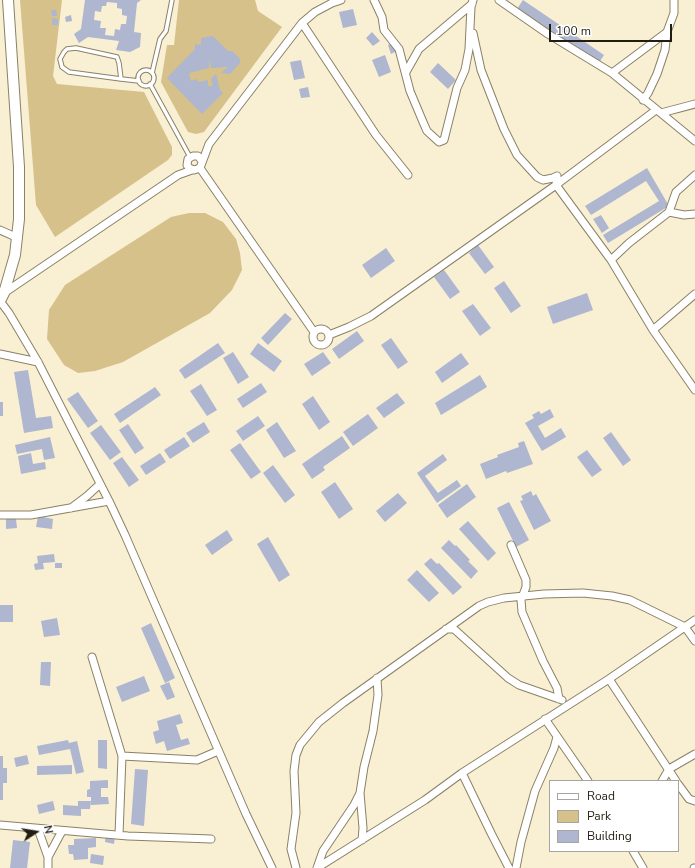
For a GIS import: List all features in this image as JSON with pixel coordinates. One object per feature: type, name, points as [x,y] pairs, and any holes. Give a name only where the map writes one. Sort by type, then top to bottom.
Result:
[{"type":"street","points":[[8,0],[19,167],[19,219],[15,255],[2,298],[9,313],[38,362],[125,535],[218,751],[272,868]]},
{"type":"street","points":[[178,174],[196,170],[201,164],[209,144],[302,23],[315,12],[341,0]]},
{"type":"street","points":[[374,0],[382,17],[384,30],[394,41],[399,50],[410,91],[423,122],[428,131],[439,142],[444,140],[459,83],[465,70],[469,49],[472,2]]},
{"type":"street","points":[[499,0],[548,34],[612,73],[643,100],[659,111],[695,141]]},
{"type":"street","points":[[643,100],[648,93],[661,63],[665,50],[667,32],[674,13],[674,0]]},
{"type":"street","points":[[406,72],[419,49],[472,2]]},
{"type":"street","points":[[471,19],[474,41],[481,70],[504,129],[517,155],[537,177],[543,180],[557,176],[556,185],[611,260],[653,330],[695,390]]},
{"type":"street","points":[[302,23],[372,130],[408,175]]},
{"type":"street","points":[[612,73],[667,32]]},
{"type":"street","points":[[190,158],[198,156],[201,164],[314,332],[313,339],[317,344],[324,344],[329,335],[371,316],[659,111],[695,104]]},
{"type":"street","points":[[2,298],[178,174],[190,158],[209,144]]},
{"type":"street","points":[[190,158],[187,165],[192,170]]},
{"type":"street","points":[[611,260],[629,243],[669,212],[676,192],[695,175]]},
{"type":"street","points":[[669,212],[684,215],[695,214]]},
{"type":"street","points":[[0,230],[18,238]]},
{"type":"street","points":[[653,330],[695,294]]},
{"type":"street","points":[[314,332],[316,330],[324,329],[329,335]]},
{"type":"street","points":[[0,354],[38,362]]},
{"type":"street","points":[[69,509],[100,484]]},
{"type":"street","points":[[0,515],[30,515],[109,502]]},
{"type":"street","points":[[511,545],[526,580],[521,600],[522,612],[542,660],[557,688],[559,699]]},
{"type":"street","points":[[296,868],[292,849],[296,813],[294,771],[296,755],[300,745],[319,722],[377,678],[479,606],[488,602],[523,596],[583,593],[612,596],[630,600],[685,627],[695,641]]},
{"type":"street","points":[[317,868],[425,800],[462,773],[609,679],[695,620]]},
{"type":"street","points":[[446,628],[454,629],[508,678],[520,685],[570,703]]},
{"type":"street","points":[[92,657],[122,756],[119,835]]},
{"type":"street","points":[[362,840],[363,828],[360,793],[364,768],[374,731],[378,695],[377,678]]},
{"type":"street","points":[[609,679],[675,780]]},
{"type":"street","points":[[545,719],[587,780]]},
{"type":"street","points":[[516,868],[520,842],[535,791],[554,748],[557,737]]},
{"type":"street","points":[[122,756],[197,760],[218,751]]},
{"type":"street","points":[[663,780],[669,769],[695,754]]},
{"type":"street","points":[[462,773],[509,868]]},
{"type":"street","points":[[679,785],[690,800],[695,801]]},
{"type":"street","points":[[317,868],[323,851],[354,805],[360,793]]},
{"type":"street","points":[[0,826],[119,835],[211,838]]},
{"type":"street","points":[[38,829],[48,857],[48,868]]},
{"type":"street","points":[[48,857],[62,831]]},
{"type":"street","points":[[634,852],[643,868]]},
{"type":"lane","points":[[150,84],[153,79],[152,73],[160,38],[166,31],[172,0]]},
{"type":"lane","points":[[121,79],[120,63],[117,57],[76,48],[67,49],[60,59],[62,66],[69,72],[121,79],[139,81],[144,85],[150,84]]},
{"type":"lane","points":[[139,81],[139,74],[142,71],[149,71],[152,73]]},
{"type":"lane","points":[[150,84],[190,158]]},
{"type":"green space","points":[[20,0],[62,0],[53,76],[57,84],[144,92],[172,147],[172,155],[168,160],[55,237],[36,205]]},
{"type":"green space","points":[[179,0],[255,0],[258,11],[282,27],[204,132],[196,134],[188,132],[161,82],[167,45],[174,45]]},
{"type":"green space","points":[[189,213],[205,213],[223,222],[236,239],[240,253],[242,270],[232,290],[210,313],[123,362],[95,371],[78,373],[64,365],[47,339],[49,310],[65,285],[171,217]]},
{"type":"building","points":[[85,0],[141,0],[137,3],[134,32],[141,33],[140,47],[130,52],[116,50],[119,41],[88,37],[79,43],[74,34],[81,29]],"holes":[[[107,2],[117,3],[117,8],[122,9],[122,15],[127,16],[126,24],[121,24],[120,30],[115,29],[114,36],[105,35],[106,28],[100,28],[101,21],[94,20],[95,11],[101,12],[102,6],[106,6]]]},
{"type":"building","points":[[523,0],[604,55],[597,66],[515,12]]},
{"type":"building","points":[[353,9],[357,25],[343,28],[339,12]]},
{"type":"building","points":[[51,10],[56,10],[57,16],[52,16]]},
{"type":"building","points":[[71,15],[72,21],[66,22],[65,17]]},
{"type":"building","points":[[52,18],[58,19],[58,25],[52,25]]},
{"type":"building","points":[[372,32],[380,41],[373,46],[366,38]]},
{"type":"building","points":[[213,36],[228,51],[232,51],[240,59],[240,63],[230,74],[221,73],[228,67],[211,68],[209,60],[209,68],[189,73],[191,81],[196,79],[199,82],[208,80],[208,86],[213,86],[211,79],[216,74],[220,90],[223,93],[202,114],[167,78],[195,49],[195,44],[201,45],[201,38]]},
{"type":"building","points":[[395,42],[399,50],[391,54],[388,45]]},
{"type":"building","points":[[385,55],[391,72],[379,77],[372,60]]},
{"type":"building","points":[[301,60],[305,78],[294,80],[290,62]]},
{"type":"building","points":[[438,63],[456,80],[448,89],[430,72]]},
{"type":"building","points":[[308,87],[310,97],[301,98],[299,89]]},
{"type":"building","points":[[647,168],[669,206],[608,243],[603,235],[659,201],[646,181],[591,215],[585,206]]},
{"type":"building","points":[[601,215],[609,228],[602,233],[593,219]]},
{"type":"building","points":[[478,245],[494,267],[485,274],[469,253]]},
{"type":"building","points":[[386,248],[395,261],[371,278],[362,265]]},
{"type":"building","points":[[444,270],[460,292],[450,299],[434,277]]},
{"type":"building","points":[[504,281],[521,306],[511,313],[494,288]]},
{"type":"building","points":[[587,293],[593,310],[553,324],[547,307]]},
{"type":"building","points":[[473,304],[491,328],[480,336],[462,311]]},
{"type":"building","points":[[285,313],[292,319],[268,345],[261,338]]},
{"type":"building","points":[[357,331],[364,341],[339,359],[332,349]]},
{"type":"building","points":[[391,338],[408,362],[398,369],[381,345]]},
{"type":"building","points":[[218,343],[225,353],[185,379],[179,370]]},
{"type":"building","points":[[258,343],[282,361],[274,372],[250,354]]},
{"type":"building","points":[[233,352],[249,377],[238,384],[223,358]]},
{"type":"building","points":[[323,352],[331,363],[312,376],[304,364]]},
{"type":"building","points":[[461,353],[469,364],[442,383],[435,372]]},
{"type":"building","points":[[28,370],[36,418],[51,416],[53,428],[24,433],[14,372]]},
{"type":"building","points":[[480,375],[487,387],[441,415],[435,403]]},
{"type":"building","points":[[261,383],[267,392],[243,408],[237,399]]},
{"type":"building","points":[[201,384],[217,410],[207,416],[190,391]]},
{"type":"building","points":[[155,387],[161,395],[120,423],[114,414]]},
{"type":"building","points":[[78,392],[98,421],[88,428],[67,399]]},
{"type":"building","points":[[397,393],[405,403],[384,418],[376,408]]},
{"type":"building","points":[[313,396],[330,422],[319,430],[302,404]]},
{"type":"building","points":[[0,402],[3,402],[3,416],[0,416]]},
{"type":"building","points":[[550,409],[554,417],[538,426],[545,438],[561,428],[566,437],[542,451],[525,423],[534,418],[532,415],[539,411],[541,414]]},
{"type":"building","points":[[368,414],[378,428],[353,446],[343,432]]},
{"type":"building","points":[[258,416],[265,426],[243,441],[236,431]]},
{"type":"building","points":[[204,422],[210,432],[193,443],[186,433]]},
{"type":"building","points":[[277,422],[296,451],[284,458],[266,430]]},
{"type":"building","points":[[128,424],[144,448],[135,454],[119,430]]},
{"type":"building","points":[[101,425],[121,452],[110,460],[90,433]]},
{"type":"building","points":[[611,432],[631,460],[623,466],[603,438]]},
{"type":"building","points":[[342,436],[350,448],[323,467],[325,470],[312,479],[302,464]]},
{"type":"building","points":[[50,437],[55,458],[44,460],[42,449],[17,454],[15,445]]},
{"type":"building","points":[[184,437],[190,446],[170,459],[164,450]]},
{"type":"building","points":[[524,441],[533,464],[507,473],[506,471],[486,479],[480,464],[498,457],[497,455],[519,447],[518,443]]},
{"type":"building","points":[[240,443],[261,472],[251,479],[230,450]]},
{"type":"building","points":[[587,450],[602,470],[592,477],[577,457]]},
{"type":"building","points":[[31,453],[33,464],[45,462],[46,469],[21,474],[18,456]]},
{"type":"building","points":[[160,453],[166,462],[146,475],[140,466]]},
{"type":"building","points":[[443,454],[447,460],[425,476],[438,493],[457,480],[461,486],[437,503],[417,473]]},
{"type":"building","points":[[122,457],[139,480],[129,487],[113,463]]},
{"type":"building","points":[[273,465],[295,495],[285,503],[263,473]]},
{"type":"building","points":[[335,482],[353,509],[339,519],[321,492]]},
{"type":"building","points":[[467,484],[476,497],[447,518],[438,505]]},
{"type":"building","points":[[531,491],[533,496],[536,494],[551,521],[534,530],[520,501],[523,500],[521,496]]},
{"type":"building","points":[[398,493],[407,503],[385,522],[376,511]]},
{"type":"building","points":[[509,502],[529,540],[516,547],[497,508]]},
{"type":"building","points":[[38,516],[53,519],[52,529],[36,527]]},
{"type":"building","points":[[6,519],[16,519],[17,528],[6,529]]},
{"type":"building","points":[[468,521],[496,553],[488,561],[459,529]]},
{"type":"building","points":[[227,530],[233,540],[212,555],[205,545]]},
{"type":"building","points":[[268,537],[290,575],[279,582],[257,544]]},
{"type":"building","points":[[449,540],[455,546],[456,545],[478,571],[471,579],[441,548]]},
{"type":"building","points":[[54,554],[55,562],[43,563],[44,569],[35,570],[34,564],[38,563],[37,556]]},
{"type":"building","points":[[431,558],[437,564],[439,563],[462,587],[453,595],[424,564]]},
{"type":"building","points":[[55,563],[62,563],[62,568],[55,568]]},
{"type":"building","points":[[417,570],[439,593],[429,602],[407,580]]},
{"type":"building","points":[[0,605],[13,605],[13,622],[0,622]]},
{"type":"building","points":[[57,618],[60,635],[44,637],[41,621]]},
{"type":"building","points":[[151,623],[175,678],[165,683],[141,628]]},
{"type":"building","points":[[41,662],[51,662],[50,686],[40,685]]},
{"type":"building","points":[[144,676],[150,691],[122,702],[116,687]]},
{"type":"building","points":[[169,682],[175,697],[167,700],[160,686]]},
{"type":"building","points":[[180,714],[183,723],[176,725],[181,740],[188,738],[190,744],[167,751],[164,741],[156,744],[153,732],[159,730],[157,721]]},
{"type":"building","points":[[68,740],[69,743],[77,741],[84,772],[76,774],[70,749],[39,755],[37,746]]},
{"type":"building","points":[[98,740],[107,740],[107,769],[98,768]]},
{"type":"building","points":[[27,755],[29,764],[16,767],[14,758]]},
{"type":"building","points":[[0,756],[3,756],[3,768],[7,768],[7,783],[3,783],[3,800],[0,800]]},
{"type":"building","points":[[72,765],[72,774],[37,775],[37,766]]},
{"type":"building","points":[[135,769],[148,770],[144,826],[131,824]]},
{"type":"building","points":[[108,780],[108,788],[101,788],[101,797],[108,797],[109,804],[91,805],[91,797],[87,797],[87,790],[90,789],[90,781]]},
{"type":"building","points":[[53,801],[55,810],[39,814],[37,805]]},
{"type":"building","points":[[78,801],[91,801],[90,809],[81,809],[81,816],[63,815],[63,805],[78,806]]},
{"type":"building","points":[[106,834],[115,836],[114,844],[105,842]]},
{"type":"building","points":[[96,838],[96,847],[88,848],[88,859],[74,860],[73,854],[69,854],[68,845],[74,845],[74,839]]},
{"type":"building","points":[[13,840],[30,842],[27,868],[10,868]]},
{"type":"building","points":[[91,854],[104,856],[103,865],[90,863]]}]
